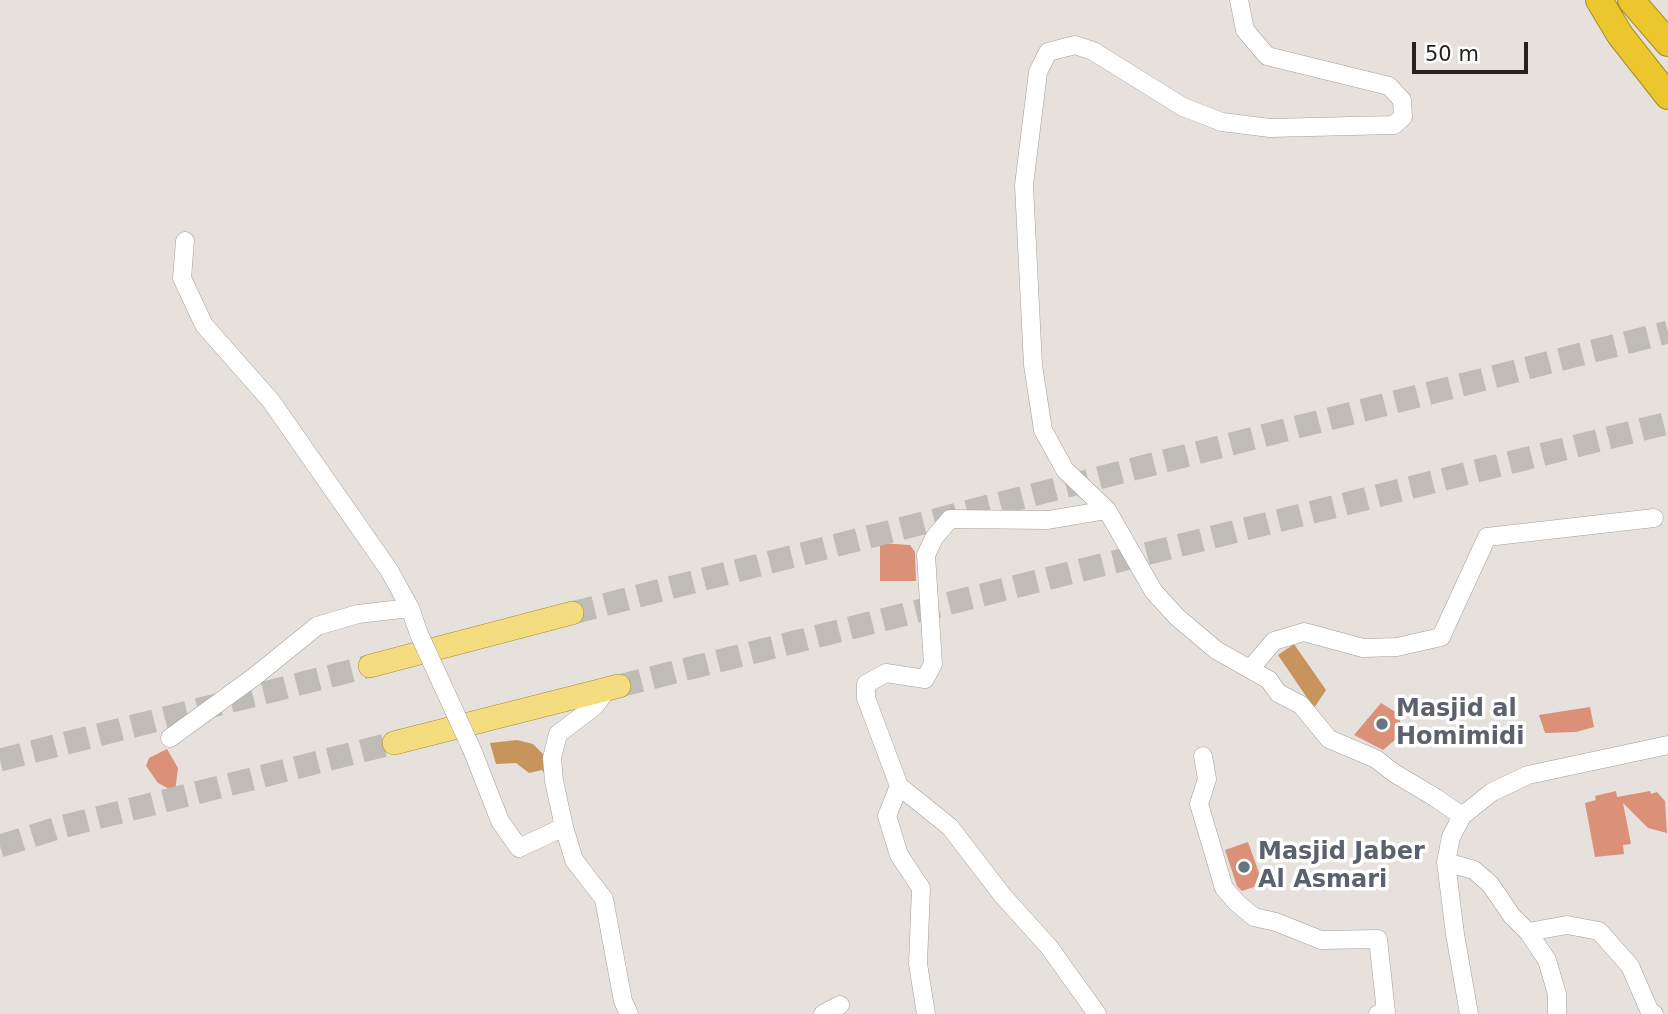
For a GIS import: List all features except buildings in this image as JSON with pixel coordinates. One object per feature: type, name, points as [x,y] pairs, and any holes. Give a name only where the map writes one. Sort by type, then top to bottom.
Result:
[{"type":"highway","points":[[1599,0],[1620,35],[1668,96]]},
{"type":"highway","points":[[1631,0],[1668,43]]},
{"type":"main road","points":[[370,666],[572,613]]},
{"type":"main road","points":[[394,743],[613,688]]},
{"type":"street","points":[[1239,0],[1245,30],[1268,56],[1389,86],[1402,100],[1403,117],[1394,125],[1270,128],[1222,122],[1183,107],[1093,51],[1075,45],[1048,51],[1038,72],[1024,184],[1033,365],[1043,430],[1065,470],[1107,510],[1154,592],[1177,617],[1216,650],[1269,680],[1278,692],[1301,705],[1329,739],[1376,759],[1462,816]]},
{"type":"street","points":[[185,241],[182,278],[204,325],[271,401],[389,570],[410,608],[500,821],[519,848],[564,827]]},
{"type":"street","points":[[1097,1014],[1049,947],[1003,896],[950,827],[899,786],[866,698],[866,684],[886,673],[925,679],[933,664],[926,555],[934,538],[950,519],[1048,520],[1107,510]]},
{"type":"street","points":[[1250,669],[1274,641],[1304,632],[1363,648],[1397,647],[1441,637],[1487,537],[1654,518]]},
{"type":"street","points":[[170,738],[254,677],[317,626],[358,614],[410,608]]},
{"type":"street","points":[[613,688],[595,706],[558,734],[552,758],[554,781],[574,860],[604,899],[622,1001],[629,1014]]},
{"type":"street","points":[[1469,1014],[1446,862],[1451,837],[1462,816],[1492,792],[1528,775],[1668,745]]},
{"type":"street","points":[[1203,756],[1207,779],[1199,804],[1224,888],[1254,917],[1276,922],[1321,940],[1378,939],[1386,1012],[1378,1014]]},
{"type":"street","points":[[899,786],[887,816],[899,855],[921,888],[918,964],[926,1014]]},
{"type":"street","points":[[1446,862],[1474,870],[1490,884],[1528,932],[1547,960],[1557,994],[1557,1014]]},
{"type":"street","points":[[1528,932],[1567,925],[1599,931],[1630,966],[1650,1012],[1654,1014]]},
{"type":"street","points":[[823,1014],[840,1005]]},
{"type":"shaded area","points":[[1294,644],[1326,690],[1314,708],[1278,655]]},
{"type":"shaded area","points":[[517,740],[533,744],[547,758],[545,774],[542,770],[529,773],[516,763],[496,764],[490,743]]},
{"type":"tunnel","points":[[572,613],[1668,332]]},
{"type":"tunnel","points":[[619,686],[1668,423]]},
{"type":"tunnel","points":[[0,760],[370,666]]},
{"type":"tunnel","points":[[0,846],[61,827],[394,743]]},
{"type":"place","name":"Masjid al Homimidi","points":[[1382,724]]},
{"type":"place","name":"Masjid Jaber Al Asmari","points":[[1244,867]]}]
